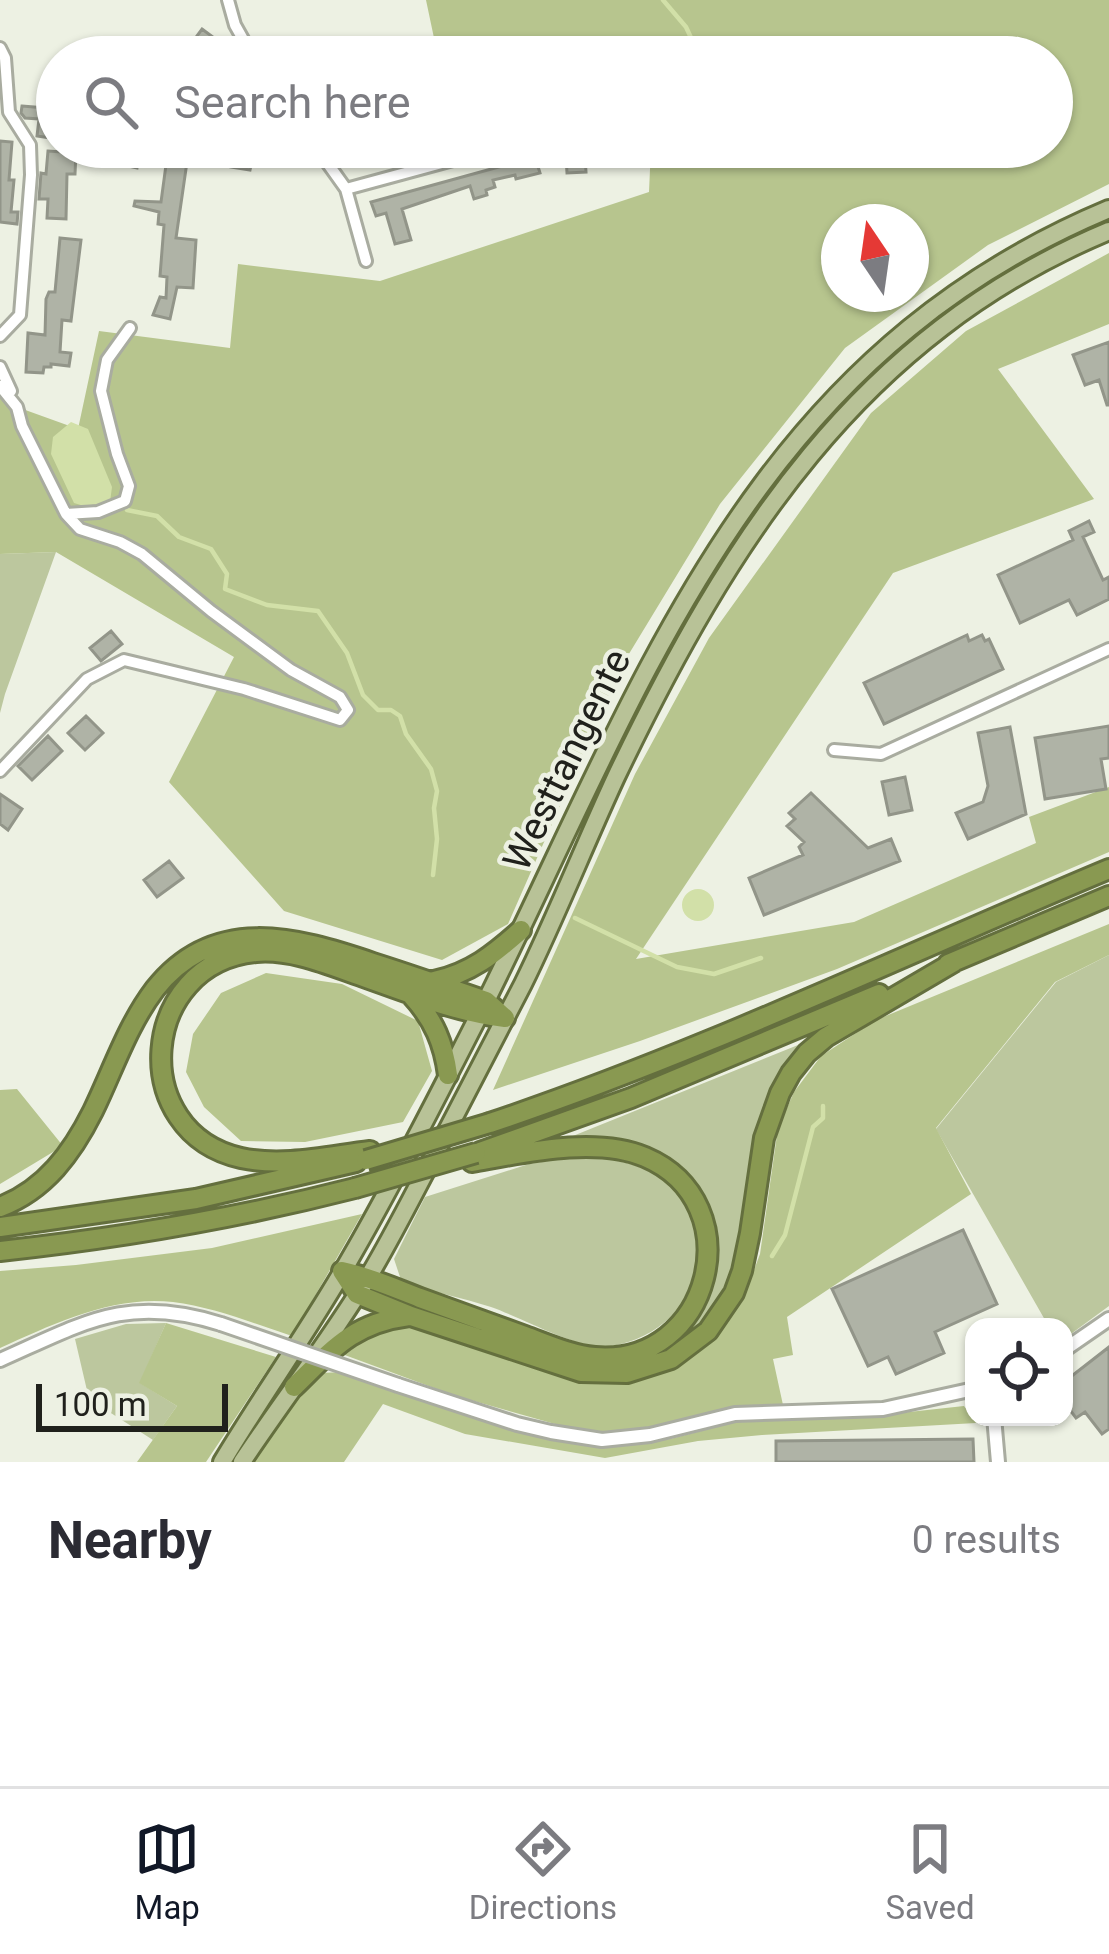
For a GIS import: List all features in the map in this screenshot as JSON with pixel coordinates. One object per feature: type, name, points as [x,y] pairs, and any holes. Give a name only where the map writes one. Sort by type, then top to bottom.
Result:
[{"type":"highway","points":[[0,1227],[196,1198],[421,1145],[490,1123],[695,1046],[1109,869]]},
{"type":"highway","points":[[0,1251],[157,1231],[256,1212],[474,1157],[684,1077],[1109,896]]},
{"type":"highway","points":[[431,982],[479,965],[521,930]]},
{"type":"highway","points":[[0,1207],[36,1188],[71,1149],[127,1035],[158,986],[178,966],[220,944],[272,937],[323,946],[431,982],[505,1018]]},
{"type":"highway","points":[[368,1155],[281,1162],[238,1157],[218,1150],[185,1124],[173,1107],[161,1067],[161,1046],[165,1025],[185,988],[200,974],[238,955],[259,952],[299,956],[408,992],[482,1008]]},
{"type":"highway","points":[[343,1271],[357,1294],[580,1372],[627,1373],[671,1359],[723,1313],[742,1271],[764,1138],[791,1073],[826,1037],[954,962]]},
{"type":"highway","points":[[408,992],[437,1030],[448,1075]]},
{"type":"highway","points":[[343,1271],[595,1357],[640,1351],[678,1327],[692,1310],[708,1267],[704,1222],[682,1183],[665,1168],[645,1157],[598,1148],[474,1157]]},
{"type":"highway","points":[[294,1387],[343,1339],[383,1319],[411,1316]]},
{"type":"main road","name":"Westtangente","points":[[222,1462],[343,1271],[482,1008],[617,726],[689,591],[740,513],[790,445],[872,359],[950,296],[1036,243],[1109,209]]},
{"type":"main road","name":"Westtangente","points":[[242,1462],[368,1276],[505,1018],[660,688],[707,604],[785,484],[849,409],[921,342],[1002,286],[1109,231]]},
{"type":"street","points":[[228,0],[241,36]]},
{"type":"street","points":[[0,48],[9,112],[30,145],[32,176],[20,315],[0,336]]},
{"type":"street","points":[[331,168],[346,189],[366,261]]},
{"type":"street","points":[[346,189],[424,168]]},
{"type":"street","points":[[66,514],[98,512],[125,501],[129,486],[101,391],[107,360],[130,328]]},
{"type":"street","points":[[0,367],[22,426],[66,514],[80,529],[142,554],[291,670],[340,697],[348,710],[340,720],[244,689],[124,661],[87,679],[0,772]]},
{"type":"street","points":[[0,386],[17,407]]},
{"type":"street","points":[[834,750],[881,754],[1109,650]]},
{"type":"street","points":[[0,1360],[88,1322],[132,1311],[172,1312],[221,1324],[517,1424],[602,1440],[650,1435],[736,1414],[883,1409],[965,1391]]},
{"type":"street","points":[[1073,1345],[1109,1319]]},
{"type":"street","points":[[995,1426],[998,1462]]},
{"type":"shaded area","points":[[426,0],[1109,0],[1109,184],[988,245],[929,287],[929,204],[821,204],[821,312],[895,312],[845,348],[720,504],[621,667],[508,924],[442,960],[284,911],[169,782],[234,657],[56,552],[0,554],[0,389],[17,407],[78,429],[99,331],[230,348],[238,264],[380,281],[649,192],[650,168],[1073,168],[1073,36],[434,36]]},
{"type":"shaded area","points":[[1109,253],[1109,324],[998,369],[1094,499],[893,573],[636,959],[854,922],[1036,843],[1029,817],[1109,787],[1109,852],[837,969],[493,1090],[635,774],[709,638],[871,413],[966,331]]},
{"type":"shaded area","points":[[71,422],[88,429],[112,487],[110,502],[74,503],[51,454],[53,437]]},
{"type":"shaded area","points":[[56,552],[5,694],[0,713],[0,554]]},
{"type":"shaded area","points":[[698,889],[709,894],[714,905],[709,916],[698,921],[687,916],[682,905],[687,894]]},
{"type":"shaded area","points":[[1109,924],[1109,955],[1055,982],[936,1128],[971,1194],[787,1317],[793,1355],[773,1359],[783,1405],[732,1408],[603,1434],[453,1395],[342,1354],[375,1332],[414,1326],[576,1379],[676,1366],[710,1343],[742,1302],[760,1254],[778,1128],[794,1092],[821,1056],[876,1020]]},
{"type":"shaded area","points":[[1109,955],[1109,1306],[1073,1332],[1073,1318],[1044,1318],[936,1129],[1056,982]]},
{"type":"shaded area","points":[[266,973],[342,984],[418,1021],[432,1071],[403,1122],[305,1142],[241,1141],[204,1107],[186,1072],[193,1034],[221,993]]},
{"type":"shaded area","points":[[808,1041],[776,1086],[741,1252],[726,1291],[705,1325],[675,1350],[634,1364],[597,1363],[642,1357],[687,1330],[713,1286],[719,1252],[709,1212],[684,1175],[563,1140]]},
{"type":"shaded area","points":[[17,1089],[63,1146],[0,1184],[0,1090]]},
{"type":"shaded area","points":[[579,1156],[649,1171],[669,1184],[689,1212],[698,1241],[698,1264],[682,1304],[667,1321],[627,1343],[592,1346],[491,1307],[402,1283],[394,1259],[425,1197],[529,1164]]},
{"type":"shaded area","points":[[362,1214],[292,1336],[203,1308],[151,1301],[84,1313],[0,1348],[0,1271],[212,1248]]},
{"type":"shaded area","points":[[166,1323],[140,1383],[177,1406],[153,1440],[89,1399],[75,1339],[126,1324]]},
{"type":"shaded area","points":[[166,1323],[276,1357],[206,1462],[137,1462],[177,1406],[139,1383]]},
{"type":"shaded area","points":[[347,1372],[483,1421],[592,1446],[670,1439],[743,1420],[863,1417],[964,1406],[965,1424],[698,1441],[605,1458],[465,1434],[383,1404],[344,1462],[253,1462],[318,1373]]},
{"type":"building","points":[[22,106],[36,107],[36,119],[21,113]]},
{"type":"building","points":[[0,141],[12,142],[9,180],[14,180],[11,212],[18,212],[17,224],[0,222]]},
{"type":"building","points":[[47,168],[75,168],[75,174],[67,174],[66,219],[47,218],[48,199],[39,199],[41,173],[46,174]]},
{"type":"building","points":[[166,168],[186,168],[176,238],[196,240],[193,288],[177,287],[170,319],[153,315],[160,297],[166,298],[167,277],[160,276],[164,225],[158,224],[159,212],[134,206],[135,201],[161,202]]},
{"type":"building","points":[[495,168],[538,168],[540,173],[493,180],[495,187],[486,190],[487,195],[474,199],[470,186],[402,209],[411,240],[395,244],[386,213],[376,216],[371,202]]},
{"type":"building","points":[[60,238],[81,240],[71,321],[62,320],[60,352],[71,353],[69,366],[51,364],[43,373],[26,372],[28,333],[45,335],[46,299],[49,292],[55,292]]},
{"type":"building","points":[[1109,342],[1107,405],[1099,380],[1085,385],[1073,355]]},
{"type":"building","points":[[1089,521],[1094,532],[1083,537],[1103,580],[1109,577],[1109,599],[1077,615],[1069,600],[1020,623],[998,575],[1073,540],[1069,531]]},
{"type":"building","points":[[111,631],[122,644],[101,661],[90,648]]},
{"type":"building","points":[[967,635],[969,641],[982,635],[985,641],[989,639],[1003,669],[884,724],[864,683]]},
{"type":"building","points":[[86,716],[103,733],[85,750],[68,733]]},
{"type":"building","points":[[1109,726],[1109,758],[1101,759],[1106,789],[1045,799],[1035,738]]},
{"type":"building","points":[[1010,727],[1026,814],[968,839],[956,813],[983,802],[988,786],[978,733]]},
{"type":"building","points":[[48,736],[62,751],[32,780],[18,766]]},
{"type":"building","points":[[905,777],[912,810],[889,815],[882,782]]},
{"type":"building","points":[[811,793],[868,848],[891,839],[900,861],[764,915],[749,878],[803,855],[799,847],[804,842],[787,826],[795,819],[789,813]]},
{"type":"building","points":[[0,794],[22,809],[8,830],[0,824]]},
{"type":"building","points":[[169,861],[183,878],[157,897],[144,880]]},
{"type":"building","points":[[963,1230],[997,1304],[935,1332],[944,1353],[896,1374],[888,1357],[868,1366],[832,1289]]},
{"type":"building","points":[[1109,1347],[1109,1429],[1102,1434],[1085,1412],[1076,1418],[1073,1414],[1073,1375]]},
{"type":"building","points":[[973,1439],[974,1462],[776,1462],[776,1441]]},
{"type":"waterway","points":[[663,0],[690,36]]},
{"type":"waterway","points":[[127,510],[157,516],[179,537],[211,549],[227,574],[225,589],[267,605],[318,611],[347,653],[363,695],[378,710],[400,716],[406,734],[431,769],[437,791],[433,875]]},
{"type":"waterway","points":[[575,918],[677,967],[714,974],[761,958]]},
{"type":"waterway","points":[[772,1256],[785,1235],[813,1127],[823,1118],[823,1106]]}]
